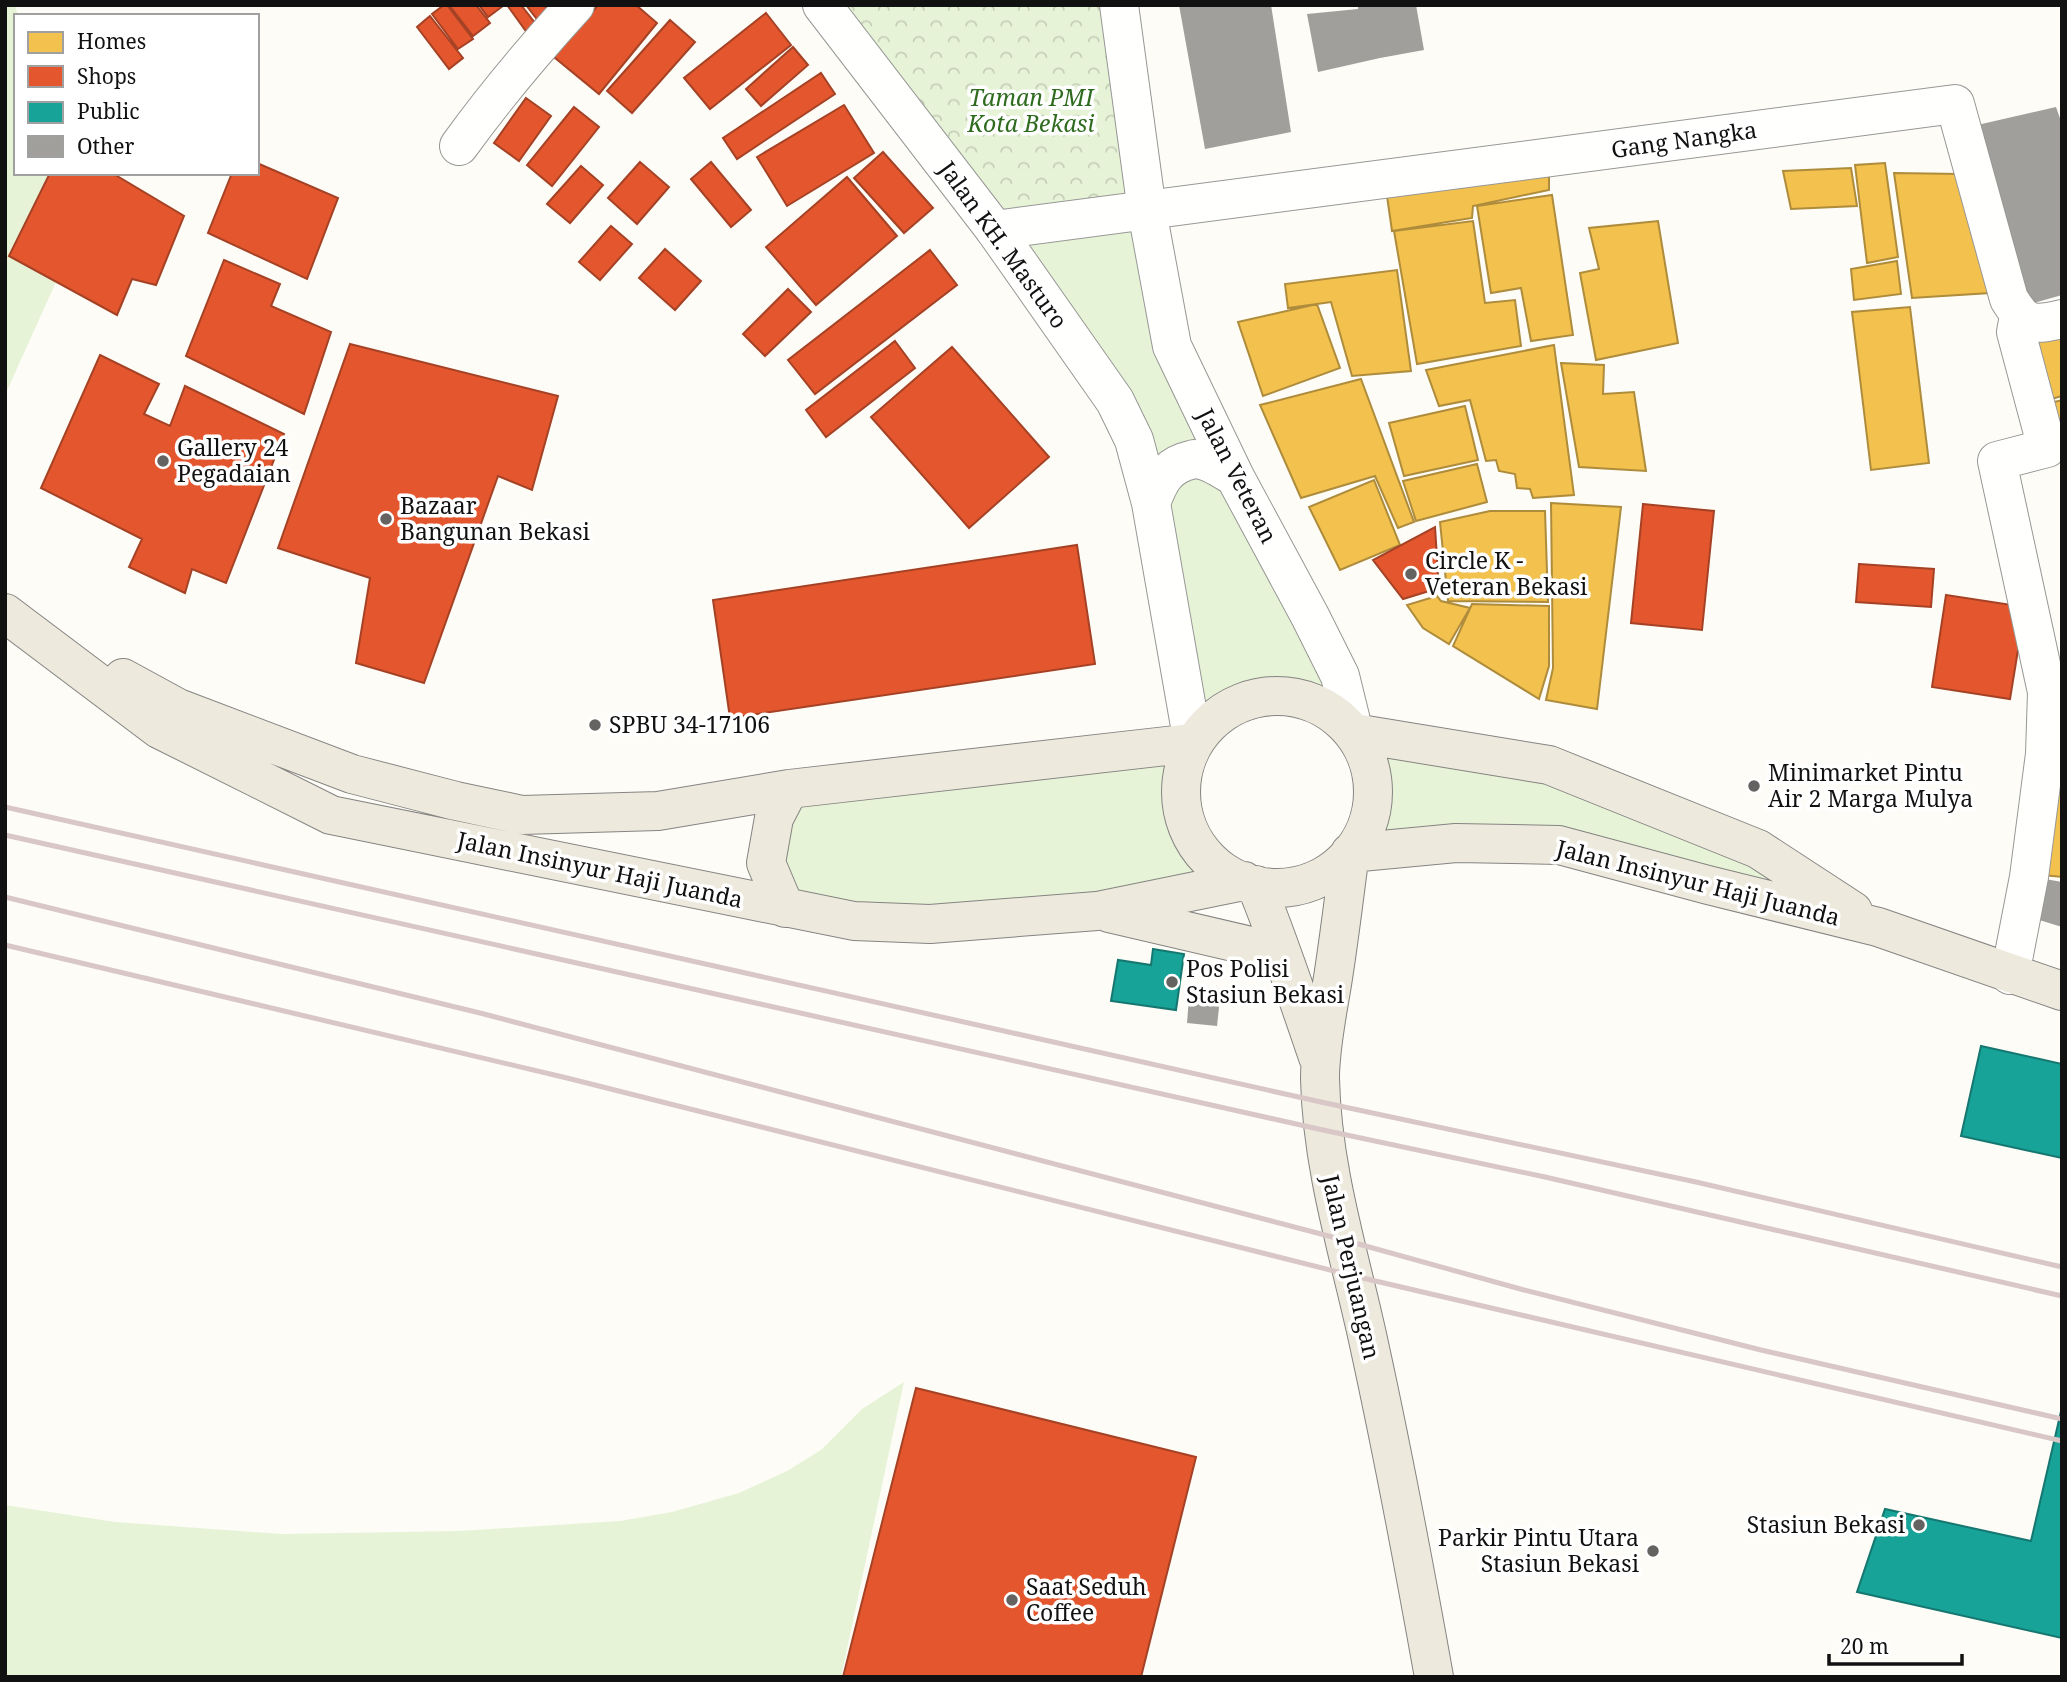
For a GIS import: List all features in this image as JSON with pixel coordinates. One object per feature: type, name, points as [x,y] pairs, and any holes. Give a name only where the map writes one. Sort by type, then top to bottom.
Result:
[{"type":"main road","name":"Jalan Insinyur Haji Juanda","points":[[8,615],[178,708],[352,774],[522,815],[659,810],[789,789],[1193,743]]},
{"type":"main road","name":"Jalan Insinyur Haji Juanda","points":[[8,615],[159,729],[331,815],[854,922],[930,923],[1097,911],[1250,883]]},
{"type":"main road","points":[[1266,695],[1319,704],[1354,733],[1368,758],[1374,788],[1367,826],[1350,853],[1335,868],[1311,881],[1286,887],[1250,883],[1224,872],[1208,858],[1190,835],[1183,814],[1181,777],[1193,743],[1219,714],[1266,695]]},
{"type":"main road","name":"Jalan Insinyur Haji Juanda","points":[[1354,733],[1549,765],[1758,849],[1878,927]]},
{"type":"main road","points":[[785,908],[766,863],[774,818],[789,789]]},
{"type":"main road","name":"Jalan Insinyur Haji Juanda","points":[[1350,853],[1456,843],[1559,845],[1878,927],[2062,992]]},
{"type":"main road","name":"Jalan Perjuangan","points":[[1350,853],[1320,1062],[1323,1130],[1330,1174],[1399,1484],[1434,1677]]},
{"type":"main road","points":[[1250,883],[1276,935],[1320,1062]]},
{"type":"main road","points":[[1097,911],[1281,953]]},
{"type":"street","points":[[458,146],[513,76],[575,5]]},
{"type":"street","name":"Jalan KH. Masturo","points":[[822,5],[995,230],[1115,401],[1134,440],[1151,503],[1193,743]]},
{"type":"street","name":"Jalan Veteran","points":[[1119,5],[1147,211],[1172,346],[1234,477],[1340,676],[1354,733]]},
{"type":"street","name":"Gang Nangka","points":[[1147,211],[1955,104],[2009,299],[2020,316]]},
{"type":"street","points":[[995,230],[1147,211]]},
{"type":"street","points":[[2010,975],[2029,877],[2045,754],[2046,692],[1997,461],[2047,448],[2016,332],[2020,316],[2031,322],[2046,323],[2062,319]]},
{"type":"street","points":[[1151,503],[1165,473],[1178,464],[1194,459],[1211,464],[1234,477]]},
{"type":"green space","points":[[5,5],[15,5],[17,14],[14,14],[14,175],[49,175],[9,256],[56,282],[5,395]]},
{"type":"green space","name":"Taman PMI Kota Bekasi","points":[[820,5],[1119,5],[1147,211],[995,230]]},
{"type":"green space","points":[[1147,211],[1172,346],[1354,733],[1549,765],[1878,927],[1559,845],[1361,838],[1370,815],[1373,792],[1370,768],[1361,745],[1343,723],[1320,704],[1267,695],[1218,715],[1195,742],[1182,774],[1181,808],[1186,825],[1194,841],[1224,871],[1097,911],[785,908],[774,818],[789,789],[1193,743],[1151,503],[995,230]]},
{"type":"green space","points":[[904,1382],[841,1677],[5,1677],[5,1505],[115,1522],[282,1534],[459,1531],[620,1521],[672,1512],[739,1493],[787,1471],[821,1450],[862,1409]]},
{"type":"building: Homes","points":[[1885,163],[1898,257],[1867,263],[1855,165]]},
{"type":"building: Homes","points":[[1851,168],[1857,206],[1791,209],[1783,171]]},
{"type":"building: Homes","points":[[1549,172],[1549,190],[1473,206],[1472,218],[1392,231],[1387,196]]},
{"type":"building: Homes","points":[[1894,173],[1960,174],[1990,293],[1912,298]]},
{"type":"building: Homes","points":[[1552,195],[1573,335],[1531,341],[1521,288],[1491,293],[1477,206]]},
{"type":"building: Homes","points":[[1473,221],[1485,303],[1515,300],[1521,346],[1417,364],[1394,231]]},
{"type":"building: Homes","points":[[1658,221],[1678,343],[1596,360],[1580,273],[1599,269],[1589,228]]},
{"type":"building: Homes","points":[[1897,261],[1901,294],[1854,300],[1851,269]]},
{"type":"building: Homes","points":[[1397,270],[1411,371],[1352,376],[1331,302],[1288,308],[1285,284]]},
{"type":"building: Homes","points":[[1317,304],[1340,368],[1263,396],[1238,322]]},
{"type":"building: Homes","points":[[1910,307],[1929,463],[1871,470],[1852,312]]},
{"type":"building: Homes","points":[[2062,323],[2062,396],[2048,400],[2023,331]]},
{"type":"building: Homes","points":[[1554,345],[1574,495],[1533,498],[1530,489],[1517,488],[1515,474],[1499,471],[1496,460],[1486,461],[1470,400],[1439,406],[1426,370]]},
{"type":"building: Homes","points":[[1561,363],[1604,365],[1603,394],[1634,392],[1646,471],[1579,467]]},
{"type":"building: Homes","points":[[1361,379],[1414,522],[1398,528],[1375,476],[1301,498],[1260,405]]},
{"type":"building: Homes","points":[[2062,400],[2062,440],[2043,405]]},
{"type":"building: Homes","points":[[1465,406],[1478,460],[1404,476],[1389,423]]},
{"type":"building: Homes","points":[[1477,464],[1487,502],[1416,521],[1403,481]]},
{"type":"building: Homes","points":[[1374,480],[1400,545],[1340,570],[1309,507]]},
{"type":"building: Homes","points":[[1551,503],[1621,507],[1597,709],[1546,700],[1553,668]]},
{"type":"building: Homes","points":[[1490,511],[1545,511],[1548,602],[1448,601],[1440,522]]},
{"type":"building: Homes","points":[[1437,596],[1441,601],[1470,608],[1449,644],[1423,628],[1407,605]]},
{"type":"building: Homes","points":[[1472,604],[1549,606],[1549,666],[1539,699],[1453,646]]},
{"type":"building: Homes","points":[[2062,774],[2062,877],[2033,874]]},
{"type":"building: Shops","points":[[447,5],[473,39],[458,49],[432,14]]},
{"type":"building: Shops","points":[[449,5],[476,5],[490,23],[473,36]]},
{"type":"building: Shops","points":[[479,5],[502,5],[503,6],[488,17]]},
{"type":"building: Shops","points":[[507,5],[521,5],[543,33],[533,41]]},
{"type":"building: Shops","points":[[526,5],[544,5],[554,18],[543,27]]},
{"type":"building: Shops","points":[[598,5],[636,5],[657,23],[599,94],[554,57]]},
{"type":"building: Shops","points":[[766,13],[791,45],[710,109],[684,78]]},
{"type":"building: Shops","points":[[430,16],[463,58],[449,69],[417,27]]},
{"type":"building: Shops","points":[[670,20],[695,42],[632,113],[607,91]]},
{"type":"building: Shops","points":[[793,47],[808,65],[761,106],[746,89]]},
{"type":"building: Shops","points":[[821,73],[835,94],[737,159],[723,138]]},
{"type":"building: Shops","points":[[526,98],[551,116],[519,161],[494,143]]},
{"type":"building: Shops","points":[[844,105],[874,153],[787,206],[757,157]]},
{"type":"building: Shops","points":[[574,107],[599,127],[552,186],[527,165]]},
{"type":"building: Shops","points":[[883,152],[933,208],[904,233],[854,178]]},
{"type":"building: Shops","points":[[640,162],[669,187],[637,224],[608,198]]},
{"type":"building: Shops","points":[[711,162],[751,210],[731,227],[691,179]]},
{"type":"building: Shops","points":[[259,164],[338,198],[307,279],[208,233],[231,175],[259,175]]},
{"type":"building: Shops","points":[[581,166],[603,185],[570,223],[547,204]]},
{"type":"building: Shops","points":[[49,175],[115,175],[184,216],[156,285],[132,279],[117,315],[9,256]]},
{"type":"building: Shops","points":[[847,177],[897,236],[816,305],[766,247]]},
{"type":"building: Shops","points":[[611,226],[632,244],[600,280],[579,262]]},
{"type":"building: Shops","points":[[665,249],[701,281],[675,310],[639,278]]},
{"type":"building: Shops","points":[[930,250],[957,285],[815,394],[788,360]]},
{"type":"building: Shops","points":[[224,260],[280,284],[271,306],[331,332],[304,414],[186,356]]},
{"type":"building: Shops","points":[[788,289],[811,312],[765,356],[743,334]]},
{"type":"building: Shops","points":[[895,341],[915,368],[826,437],[806,410]]},
{"type":"building: Shops","name":"Bazaar Bangunan Bekasi","points":[[350,344],[558,396],[532,490],[498,476],[424,683],[356,663],[370,578],[278,548]]},
{"type":"building: Shops","points":[[952,347],[1049,457],[969,528],[871,417]]},
{"type":"building: Shops","name":"Gallery 24 Pegadaian","points":[[100,355],[159,384],[144,414],[170,426],[185,386],[284,434],[226,583],[192,569],[185,593],[129,567],[142,539],[41,488]]},
{"type":"building: Shops","points":[[1643,504],[1714,511],[1702,630],[1631,623]]},
{"type":"building: Shops","name":"Circle K - Veteran Bekasi","points":[[1435,527],[1439,588],[1403,599],[1373,560]]},
{"type":"building: Shops","points":[[1077,545],[1095,664],[730,718],[713,600]]},
{"type":"building: Shops","points":[[1859,564],[1934,569],[1931,607],[1856,602]]},
{"type":"building: Shops","points":[[1946,595],[2025,607],[2010,699],[1932,687]]},
{"type":"building: Shops","points":[[916,1388],[1196,1457],[1141,1677],[843,1677]]},
{"type":"building: Public","points":[[1153,949],[1184,954],[1176,1010],[1111,1001],[1118,960],[1151,965]]},
{"type":"building: Public","points":[[1981,1046],[2062,1064],[2062,1158],[1961,1136]]},
{"type":"building: Public","name":"Stasiun Bekasi","points":[[2062,1407],[2062,1638],[1857,1592],[1885,1509],[2031,1541]]},
{"type":"building: Other","points":[[1179,5],[1271,5],[1291,132],[1205,149]]},
{"type":"building: Other","points":[[1358,5],[1416,5],[1424,50],[1318,72],[1307,14],[1358,9]]},
{"type":"building: Other","points":[[2056,107],[2062,124],[2062,295],[2023,306],[1973,126]]},
{"type":"building: Other","points":[[2034,877],[2062,882],[2062,927],[2026,916]]},
{"type":"building: Other","points":[[1190,986],[1221,989],[1217,1026],[1187,1023]]},
{"type":"railway","points":[[5,807],[1321,1102],[1696,1182],[2062,1267]]},
{"type":"railway","points":[[5,835],[1323,1130],[1545,1177],[2062,1296]]},
{"type":"railway","points":[[5,897],[484,1014],[1344,1240],[1524,1290],[1761,1350],[2062,1419]]},
{"type":"railway","points":[[5,945],[567,1078],[1354,1276],[2062,1441]]},
{"type":"place","name":"Gallery 24 Pegadaian","points":[[163,461]]},
{"type":"place","name":"Bazaar Bangunan Bekasi","points":[[386,519]]},
{"type":"place","name":"Circle K - Veteran Bekasi","points":[[1411,574]]},
{"type":"place","name":"SPBU 34-17106","points":[[595,725]]},
{"type":"place","name":"Minimarket Pintu Air 2 Marga Mulya","points":[[1754,786]]},
{"type":"place","name":"Pos Polisi Stasiun Bekasi","points":[[1172,982]]},
{"type":"place","name":"Stasiun Bekasi","points":[[1919,1525]]},
{"type":"place","name":"Parkir Pintu Utara Stasiun Bekasi","points":[[1653,1551]]},
{"type":"place","name":"Saat Seduh Coffee","points":[[1012,1600]]}]
